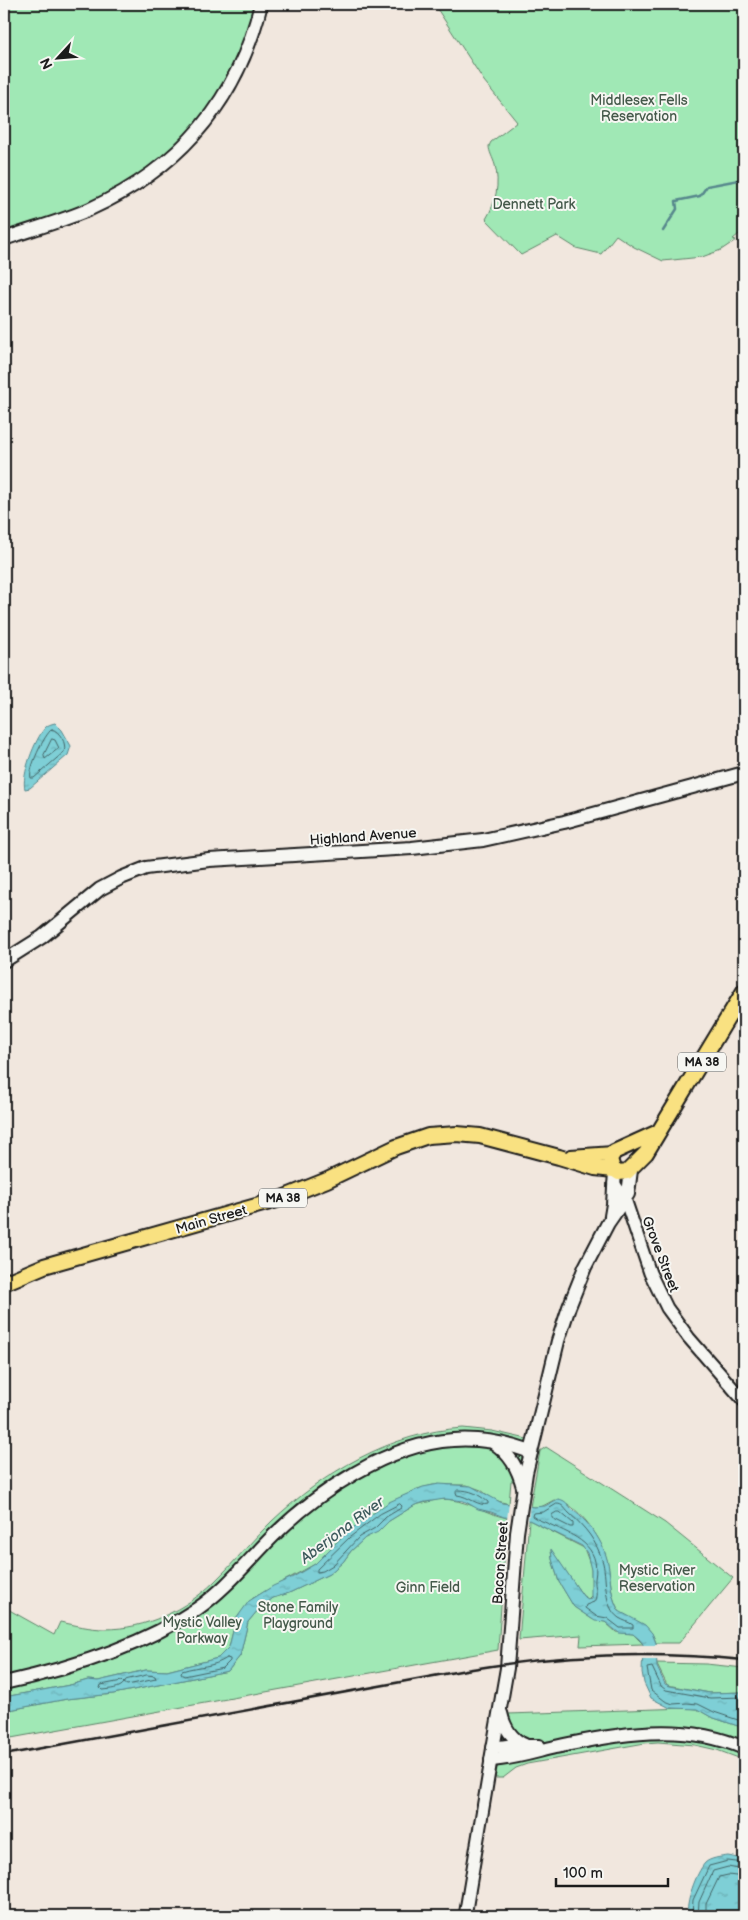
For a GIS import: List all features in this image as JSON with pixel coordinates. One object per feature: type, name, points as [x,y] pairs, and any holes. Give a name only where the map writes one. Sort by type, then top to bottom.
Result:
[{"type":"main road","points":[[4,239],[88,210],[121,194],[174,156],[208,119],[229,88],[256,26],[261,4]]},
{"type":"main road","name":"Highland Avenue","points":[[4,960],[42,937],[104,886],[146,868],[209,860],[412,848],[483,840],[564,822],[744,774]]},
{"type":"main road","name":"MA 38","points":[[614,1175],[631,1169],[646,1153],[744,991]]},
{"type":"main road","name":"Main Street","points":[[559,1156],[581,1157],[617,1152],[658,1132]]},
{"type":"main road","name":"Main Street","points":[[4,1283],[44,1266],[277,1200],[327,1180],[396,1147],[428,1136],[474,1135],[559,1156],[614,1175]]},
{"type":"main road","points":[[614,1175],[610,1162],[617,1152],[627,1151],[632,1156],[634,1163],[631,1169]]},
{"type":"main road","name":"Bacon Street","points":[[492,1754],[508,1660],[517,1525],[531,1452],[567,1312],[579,1281],[608,1223],[625,1199],[631,1169]]},
{"type":"main road","name":"Bacon Street","points":[[608,1223],[613,1204],[614,1175]]},
{"type":"main road","points":[[4,1683],[105,1653],[183,1618],[217,1594],[273,1536],[303,1509],[338,1484],[371,1465],[403,1451],[435,1442],[461,1440],[492,1441],[531,1452]]},
{"type":"main road","points":[[492,1441],[505,1451],[512,1460],[519,1474],[522,1494]]},
{"type":"main road","points":[[501,1710],[502,1718],[510,1733],[518,1741],[528,1746]]},
{"type":"main road","points":[[492,1754],[556,1747],[638,1733],[676,1731],[715,1737],[744,1748]]},
{"type":"main road","points":[[492,1754],[503,1746],[556,1747]]},
{"type":"street","name":"Grove Street","points":[[614,1175],[625,1199],[650,1273],[664,1302],[689,1338],[744,1400]]},
{"type":"street","name":"Bacon Street","points":[[465,1916],[492,1754]]},
{"type":"green space","points":[[4,4],[256,4],[247,33],[222,86],[207,110],[169,152],[146,170],[90,204],[4,233]]},
{"type":"green space","name":"Middlesex Fells Reservation","points":[[434,4],[744,4],[744,230],[733,239],[736,240],[721,250],[702,257],[663,261],[634,247],[616,235],[601,254],[576,248],[557,236],[521,255],[486,219],[495,200],[497,186],[495,165],[489,146],[491,142],[517,122],[484,81]]},
{"type":"green space","name":"Mystic Valley Parkway","points":[[463,1428],[492,1431],[527,1439],[516,1481],[511,1481],[509,1504],[494,1500],[481,1490],[467,1485],[433,1485],[417,1489],[377,1511],[347,1532],[315,1564],[253,1598],[236,1619],[229,1647],[218,1658],[167,1671],[146,1670],[98,1681],[88,1680],[4,1697],[4,1607],[54,1635],[60,1622],[82,1627],[105,1629],[135,1626],[150,1622],[178,1609],[203,1592],[272,1521],[292,1503],[336,1472],[360,1458],[410,1437],[436,1431]]},
{"type":"green space","name":"Mystic River Reservation","points":[[546,1447],[665,1523],[733,1578],[679,1643],[656,1643],[648,1628],[626,1617],[618,1609],[613,1598],[606,1555],[588,1523],[576,1510],[567,1504],[554,1500],[541,1507],[530,1507],[540,1451]]},
{"type":"green space","name":"Ginn Field","points":[[440,1499],[458,1501],[507,1518],[498,1650],[11,1738],[7,1719],[4,1720],[4,1711],[67,1699],[113,1694],[228,1671],[240,1656],[248,1622],[258,1610],[273,1598],[289,1593],[329,1574],[365,1538],[415,1505]]},
{"type":"green space","points":[[529,1520],[584,1548],[591,1567],[592,1595],[588,1599],[583,1596],[551,1550],[559,1582],[574,1607],[592,1619],[605,1622],[616,1632],[633,1634],[643,1644],[580,1646],[581,1635],[519,1640]]},
{"type":"green space","points":[[656,1663],[706,1664],[744,1668],[744,1692],[710,1693],[667,1685]]},
{"type":"green space","points":[[697,1709],[711,1717],[744,1728],[744,1760],[717,1750],[695,1745],[658,1742],[527,1764],[516,1768],[503,1778],[495,1778],[508,1714]]},
{"type":"water","points":[[55,723],[62,730],[71,746],[68,755],[30,788],[25,789],[25,776],[33,749],[46,727]]},
{"type":"water","points":[[439,1484],[471,1486],[502,1503],[534,1507],[545,1506],[558,1499],[565,1502],[592,1528],[601,1543],[607,1560],[613,1596],[619,1611],[645,1625],[652,1633],[656,1643],[657,1667],[665,1684],[710,1693],[744,1692],[744,1728],[711,1717],[697,1709],[670,1708],[651,1698],[644,1683],[642,1672],[643,1644],[633,1634],[619,1633],[605,1622],[595,1621],[574,1607],[559,1582],[551,1549],[583,1596],[588,1599],[591,1598],[591,1570],[587,1553],[582,1546],[529,1520],[504,1517],[478,1509],[464,1501],[445,1499],[415,1505],[389,1521],[378,1532],[365,1538],[329,1574],[289,1593],[273,1598],[258,1610],[248,1622],[240,1656],[228,1671],[113,1694],[67,1699],[4,1711],[4,1697],[88,1680],[98,1681],[146,1670],[167,1671],[218,1658],[229,1647],[236,1619],[249,1601],[315,1564],[347,1532],[389,1502],[423,1487]]},
{"type":"water","points":[[728,1856],[744,1859],[744,1914],[742,1916],[688,1916],[688,1904],[695,1881],[705,1863],[716,1858]]},
{"type":"pier","points":[[509,1502],[530,1504],[528,1523],[507,1520]]},
{"type":"pier","points":[[640,1645],[658,1645],[658,1660],[641,1660]]},
{"type":"waterway","points":[[663,231],[677,209],[676,201],[700,196],[707,186],[744,179]]},
{"type":"railway","points":[[4,1755],[466,1670],[536,1660],[640,1655],[744,1660]]},
{"type":"park label","name":"Dennett Park","points":[[534,204]]},
{"type":"park label","name":"Stone Family Playground","points":[[298,1615]]},
{"type":"water label","name":"Aberjona River","points":[[342,1530]]}]
